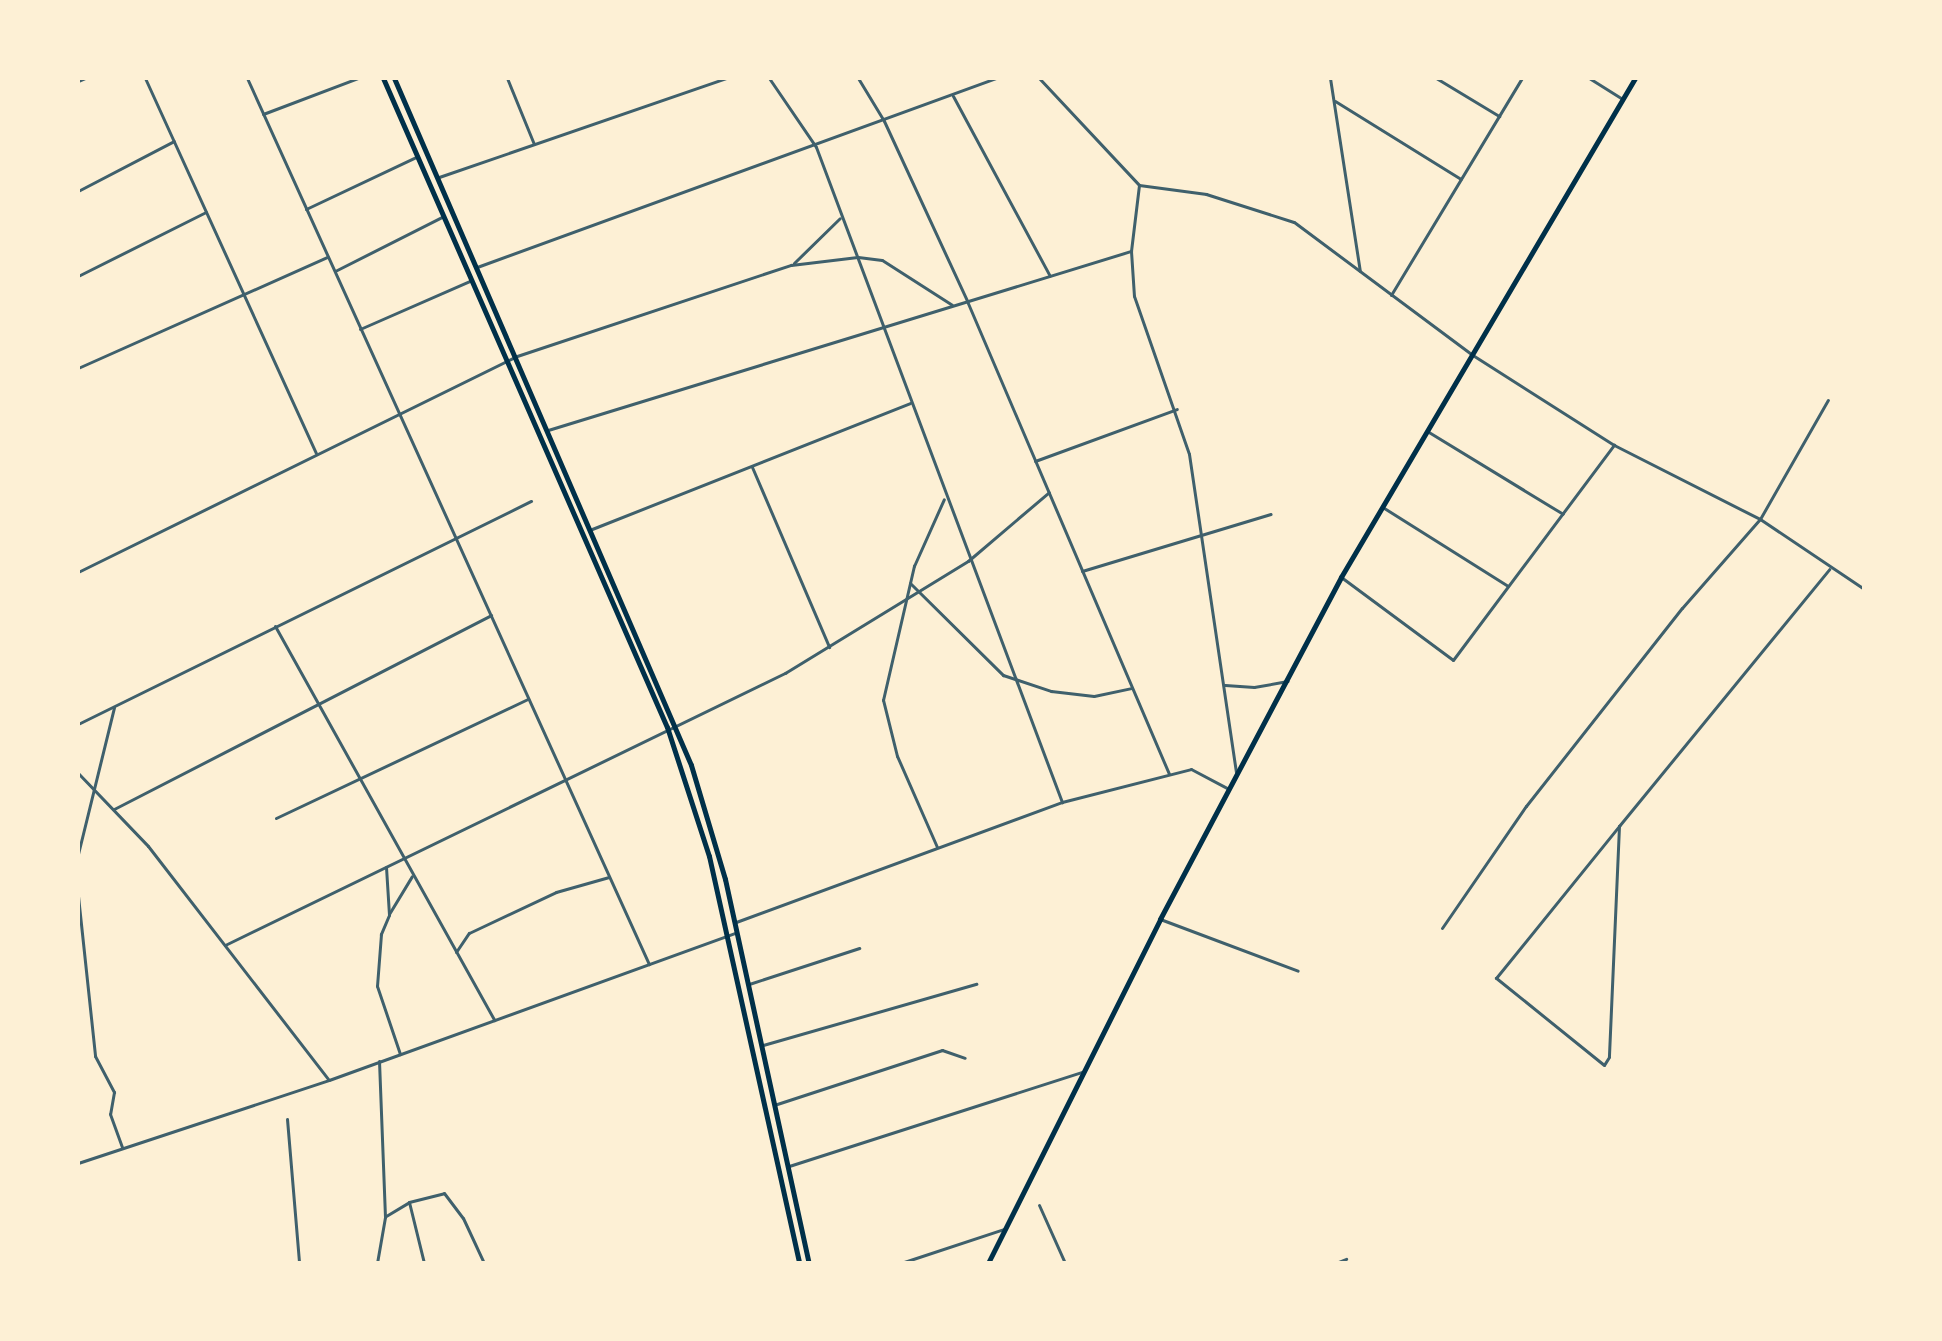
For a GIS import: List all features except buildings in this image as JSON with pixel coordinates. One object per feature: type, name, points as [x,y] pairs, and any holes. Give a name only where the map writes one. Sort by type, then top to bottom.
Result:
[{"type":"main road","points":[[383,78],[505,361],[580,520],[670,725],[709,856],[799,1263]]},
{"type":"main road","points":[[394,78],[592,529],[708,820],[809,1263]]},
{"type":"main road","points":[[988,1263],[1081,1072],[1341,577],[1380,506],[1635,78]]},
{"type":"street","points":[[78,81],[85,78]]},
{"type":"street","points":[[145,78],[317,455]]},
{"type":"street","points":[[247,78],[649,964]]},
{"type":"street","points":[[263,114],[358,78]]},
{"type":"street","points":[[507,78],[534,144]]},
{"type":"street","points":[[437,178],[727,78]]},
{"type":"street","points":[[769,78],[816,147],[968,561],[1018,682],[1062,802]]},
{"type":"street","points":[[858,78],[884,121],[967,301],[1169,774]]},
{"type":"street","points":[[475,267],[816,147],[996,78]]},
{"type":"street","points":[[1039,78],[1139,185],[1206,194],[1294,222],[1471,354],[1614,445],[1760,519],[1864,589]]},
{"type":"street","points":[[1330,78],[1360,271]]},
{"type":"street","points":[[1436,78],[1499,116]]},
{"type":"street","points":[[1391,295],[1522,78]]},
{"type":"street","points":[[1589,78],[1622,99]]},
{"type":"street","points":[[953,95],[1050,276]]},
{"type":"street","points":[[1334,101],[1461,179]]},
{"type":"street","points":[[78,191],[174,141]]},
{"type":"street","points":[[306,209],[416,157]]},
{"type":"street","points":[[1139,185],[1131,251],[1139,313],[1177,409],[1225,685],[1237,776]]},
{"type":"street","points":[[78,276],[206,212]]},
{"type":"street","points":[[335,271],[443,217]]},
{"type":"street","points":[[791,265],[840,218]]},
{"type":"street","points":[[548,430],[1131,251]]},
{"type":"street","points":[[78,368],[327,257]]},
{"type":"street","points":[[78,572],[514,357],[791,265],[858,257],[892,264],[952,305]]},
{"type":"street","points":[[360,329],[470,281]]},
{"type":"street","points":[[1442,928],[1526,806],[1682,608],[1760,519],[1828,400]]},
{"type":"street","points":[[592,529],[910,403]]},
{"type":"street","points":[[1035,461],[1177,409]]},
{"type":"street","points":[[1427,431],[1563,514]]},
{"type":"street","points":[[1341,577],[1453,660],[1614,445]]},
{"type":"street","points":[[751,466],[829,647]]},
{"type":"street","points":[[225,945],[566,782],[670,725],[785,673],[916,590],[968,561],[1049,492]]},
{"type":"street","points":[[937,847],[885,715],[884,687],[909,582],[945,498]]},
{"type":"street","points":[[78,724],[531,501]]},
{"type":"street","points":[[1380,506],[1508,586]]},
{"type":"street","points":[[1082,571],[1271,514]]},
{"type":"street","points":[[1619,826],[1609,1057],[1604,1065],[1496,978],[1619,826],[1830,568]]},
{"type":"street","points":[[909,582],[993,669],[1018,682],[1094,696],[1131,688]]},
{"type":"street","points":[[114,809],[318,701],[491,615]]},
{"type":"street","points":[[275,625],[494,1020]]},
{"type":"street","points":[[1225,685],[1254,687],[1287,681]]},
{"type":"street","points":[[276,818],[528,699]]},
{"type":"street","points":[[78,854],[114,707]]},
{"type":"street","points":[[733,923],[1062,802],[1169,774],[1202,771],[1229,789]]},
{"type":"street","points":[[78,773],[114,809],[225,945],[329,1080]]},
{"type":"street","points":[[386,867],[389,915]]},
{"type":"street","points":[[400,1054],[377,986],[381,934],[412,876]]},
{"type":"street","points":[[455,954],[459,941],[469,933],[556,892],[609,877]]},
{"type":"street","points":[[78,896],[95,1056],[114,1092],[110,1114],[123,1148]]},
{"type":"street","points":[[1160,919],[1298,971]]},
{"type":"street","points":[[78,1163],[329,1080],[735,933]]},
{"type":"street","points":[[747,985],[859,948]]},
{"type":"street","points":[[760,1046],[976,984]]},
{"type":"street","points":[[774,1105],[942,1050],[965,1058]]},
{"type":"street","points":[[377,1263],[385,1217],[379,1061]]},
{"type":"street","points":[[789,1166],[1081,1072]]},
{"type":"street","points":[[287,1119],[299,1263]]},
{"type":"street","points":[[385,1217],[409,1202],[444,1193],[463,1218],[484,1263]]},
{"type":"street","points":[[409,1202],[424,1263]]},
{"type":"street","points":[[1039,1205],[1065,1263]]},
{"type":"street","points":[[901,1263],[1005,1229]]},
{"type":"street","points":[[1336,1263],[1346,1259]]}]
